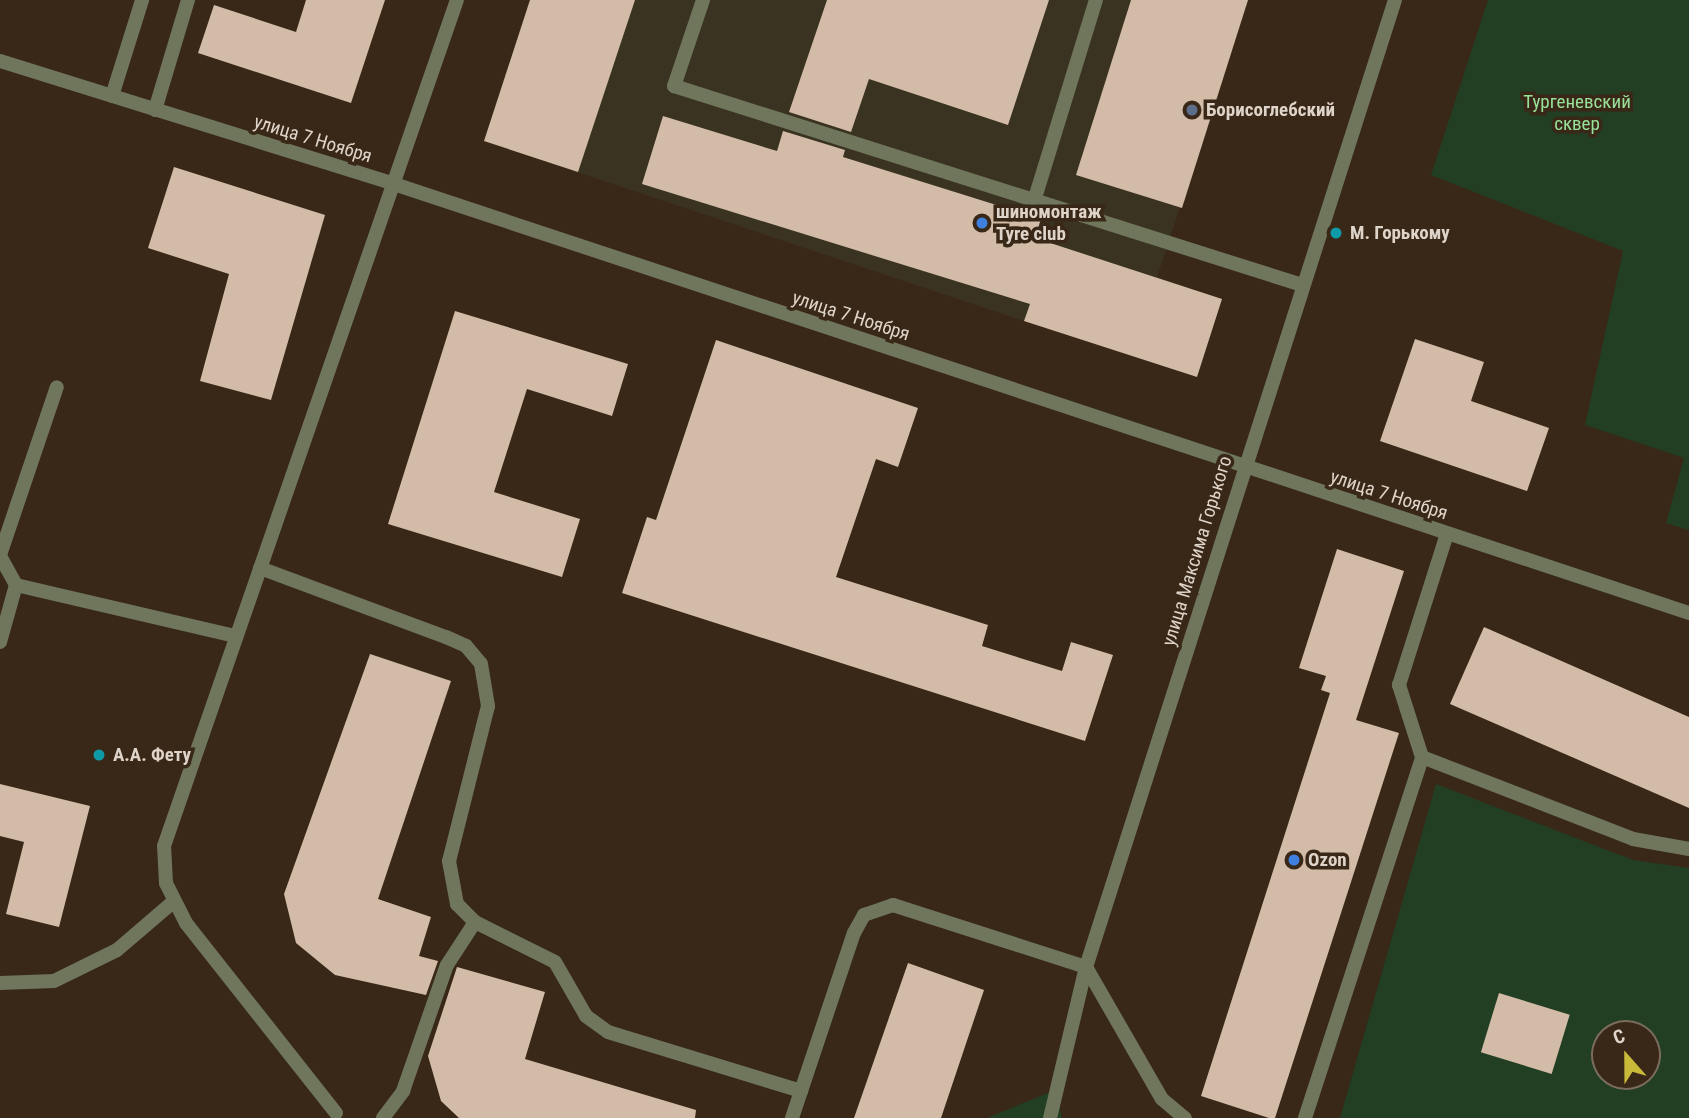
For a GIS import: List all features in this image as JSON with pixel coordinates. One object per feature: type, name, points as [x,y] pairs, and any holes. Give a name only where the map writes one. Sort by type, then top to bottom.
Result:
[{"type":"street","points":[[112,96],[142,0]]},
{"type":"street","points":[[155,110],[188,0]]},
{"type":"street","points":[[340,1115],[173,902],[164,846],[457,0]]},
{"type":"street","points":[[703,0],[674,86],[1035,198],[1302,285]]},
{"type":"street","points":[[1035,198],[1096,0]]},
{"type":"street","name":"улица Максима Горького","points":[[1050,1118],[1086,967],[1243,466],[1395,0]]},
{"type":"street","name":"улица 7 Ноября","points":[[0,61],[394,184],[1689,613]]},
{"type":"street","points":[[0,642],[16,585],[0,555],[57,387]]},
{"type":"street","points":[[1306,1118],[1422,757],[1399,685],[1447,534]]},
{"type":"street","points":[[260,568],[446,637],[466,646],[481,664],[488,706],[449,861],[457,904],[475,922],[555,962],[586,1016],[608,1032],[801,1091]]},
{"type":"street","points":[[16,585],[236,636]]},
{"type":"street","points":[[1422,757],[1633,839],[1689,849]]},
{"type":"street","points":[[0,983],[54,981],[117,950],[173,902]]},
{"type":"street","points":[[792,1118],[854,933],[875,909],[914,909],[1086,967],[1161,1099],[1185,1118]]},
{"type":"street","points":[[383,1118],[403,1091],[447,965],[475,922]]},
{"type":"shaded area","points":[[530,0],[1248,0],[1157,277],[1222,299],[1024,321],[484,141]]},
{"type":"green space","name":"Тургеневский сквер","points":[[1488,0],[1689,0],[1689,530],[1666,523],[1684,458],[1585,425],[1623,251],[1431,175]]},
{"type":"green space","points":[[1436,784],[1633,860],[1689,868],[1689,1118],[1340,1118]]},
{"type":"green space","points":[[1055,1090],[1062,1118],[987,1118]]},
{"type":"building","points":[[306,0],[385,0],[351,103],[198,53],[214,5],[296,32]]},
{"type":"building","points":[[530,0],[635,0],[578,172],[484,141]]},
{"type":"building","points":[[827,0],[1049,0],[1008,125],[869,79],[851,132],[789,112]]},
{"type":"building","points":[[1131,0],[1248,0],[1182,208],[1076,175]]},
{"type":"building","points":[[663,116],[777,151],[783,131],[845,150],[843,157],[1041,219],[1035,238],[1222,299],[1197,377],[1024,321],[1030,304],[642,184]]},
{"type":"building","points":[[174,167],[325,215],[271,400],[200,381],[229,274],[148,248]]},
{"type":"building","points":[[455,311],[628,364],[612,416],[527,389],[494,492],[580,519],[562,577],[388,524]]},
{"type":"building","points":[[1415,339],[1484,362],[1471,401],[1549,428],[1527,491],[1380,441]]},
{"type":"building","points":[[716,340],[918,408],[898,467],[876,459],[836,577],[988,625],[982,646],[1062,671],[1071,642],[1113,655],[1085,741],[622,593],[647,517],[656,520]]},
{"type":"building","points":[[1337,549],[1404,571],[1356,720],[1399,733],[1275,1118],[1269,1118],[1201,1096],[1330,693],[1321,690],[1326,676],[1299,668]]},
{"type":"building","points":[[1484,627],[1689,717],[1689,808],[1450,704]]},
{"type":"building","points":[[370,654],[451,681],[378,899],[431,917],[419,956],[438,961],[426,995],[335,975],[296,943],[284,894]]},
{"type":"building","points":[[0,784],[90,806],[59,927],[6,914],[24,842],[0,836]]},
{"type":"building","points":[[908,963],[984,990],[941,1118],[854,1118]]},
{"type":"building","points":[[457,967],[545,992],[525,1059],[696,1110],[695,1118],[459,1118],[441,1101],[428,1056]]},
{"type":"building","points":[[1499,993],[1570,1015],[1552,1074],[1481,1052]]},
{"type":"place","name":"Борисоглебский","points":[[1192,110]]},
{"type":"place","name":"шиномонтаж Tyre club","points":[[982,223]]},
{"type":"place","name":"М. Горькому","points":[[1336,233]]},
{"type":"place","name":"А.А. Фету","points":[[99,755]]},
{"type":"place","name":"Ozon","points":[[1294,860]]}]
